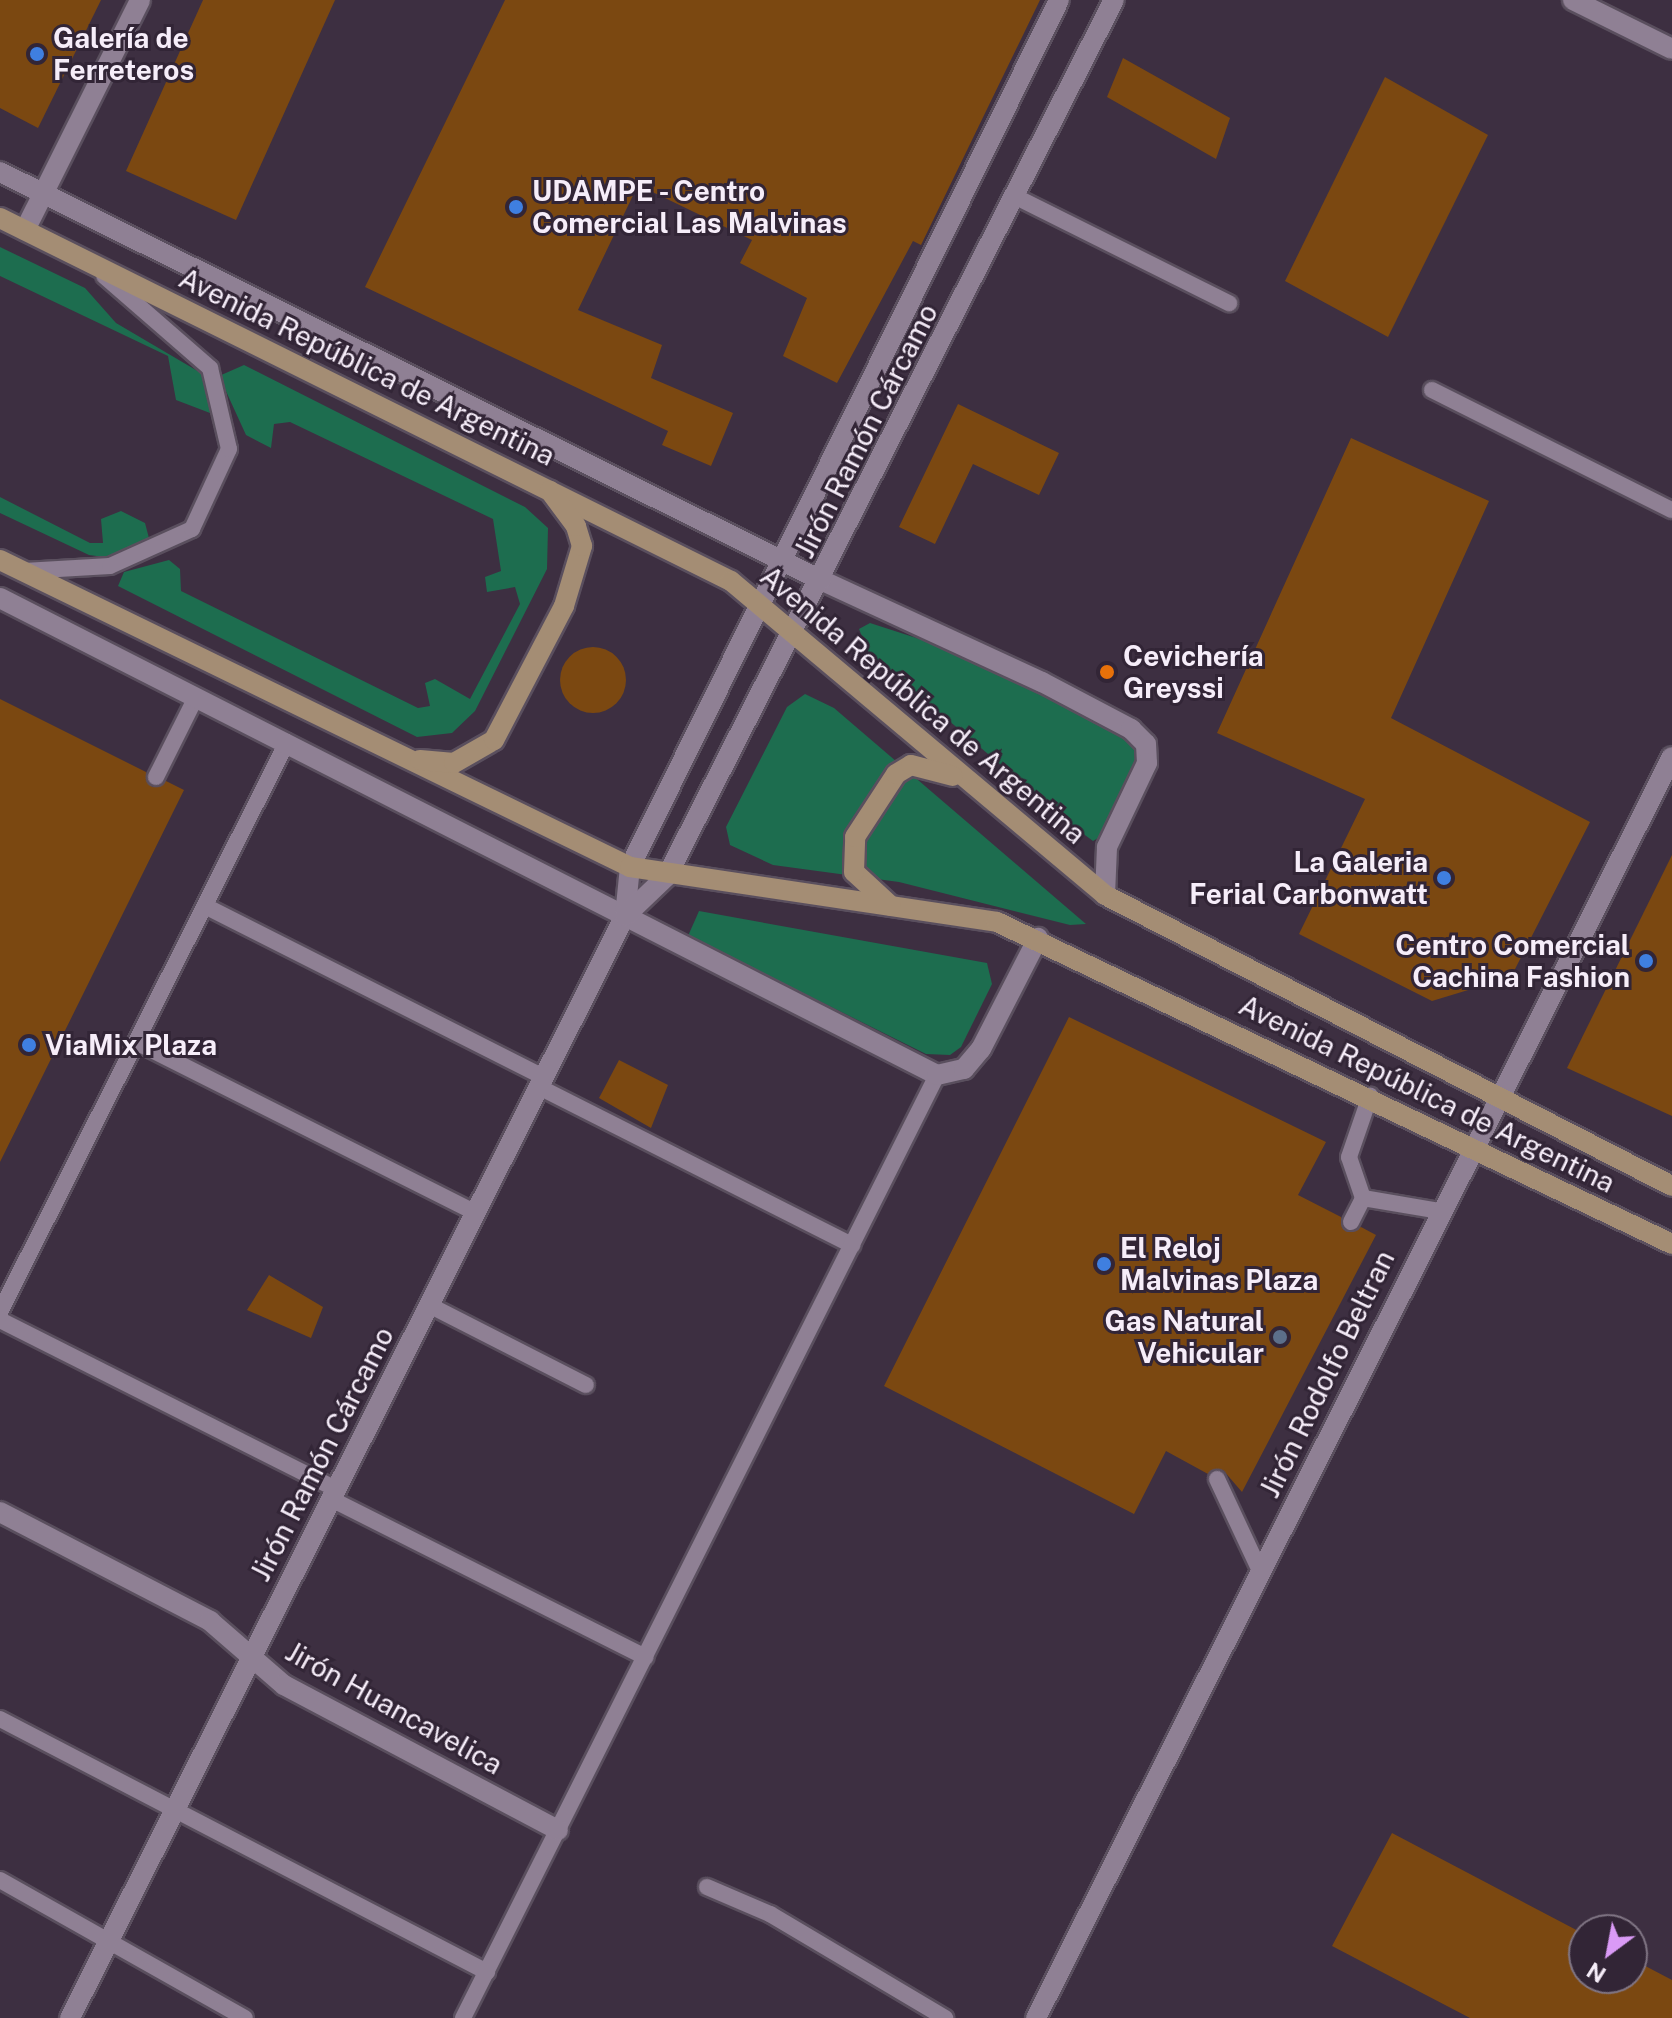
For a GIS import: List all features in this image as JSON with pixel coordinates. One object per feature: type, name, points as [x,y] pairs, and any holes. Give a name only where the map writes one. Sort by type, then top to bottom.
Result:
[{"type":"main road","name":"Avenida República de Argentina","points":[[0,218],[547,487],[763,604],[796,629],[971,785],[1105,895],[1501,1102],[1672,1186]]},
{"type":"main road","points":[[404,758],[454,763],[478,754],[507,720],[579,568],[576,526],[547,487]]},
{"type":"main road","name":"Avenida República de Argentina","points":[[0,560],[630,867],[667,876],[997,922],[1038,938],[1478,1147],[1672,1244]]},
{"type":"main road","points":[[893,908],[865,887],[851,853],[882,789],[911,765],[933,767],[971,785]]},
{"type":"street","points":[[25,230],[140,0]]},
{"type":"street","name":"Jirón Ramón Cárcamo","points":[[625,916],[630,867],[763,604],[1059,0]]},
{"type":"street","name":"Jirón Ramón Cárcamo","points":[[70,2018],[625,916],[667,876],[1018,198],[1114,0]]},
{"type":"street","points":[[1573,0],[1672,49]]},
{"type":"street","name":"Avenida República de Argentina","points":[[0,172],[783,562],[1042,682],[1131,729],[1146,744],[1147,763],[1107,847],[1105,895]]},
{"type":"street","points":[[0,598],[937,1075],[964,1069],[981,1049],[1038,938]]},
{"type":"street","name":"Jirón Rodolfo Beltran","points":[[1036,2018],[1439,1211],[1478,1147],[1672,757]]},
{"type":"street","name":"Jirón Huancavelica","points":[[0,1512],[210,1621],[284,1685],[558,1830]]},
{"type":"lane","points":[[1018,198],[1229,303]]},
{"type":"lane","points":[[22,571],[100,569],[140,557],[192,529],[229,449],[210,368],[81,258]]},
{"type":"lane","points":[[1432,390],[1672,510]]},
{"type":"lane","points":[[156,777],[196,697]]},
{"type":"lane","points":[[0,1312],[287,742]]},
{"type":"lane","points":[[205,906],[852,1245]]},
{"type":"lane","points":[[136,1042],[476,1213]]},
{"type":"lane","points":[[463,2018],[937,1075]]},
{"type":"lane","points":[[1351,1222],[1363,1198],[1349,1157],[1370,1096]]},
{"type":"lane","points":[[1363,1198],[1439,1211]]},
{"type":"lane","points":[[429,1305],[586,1385]]},
{"type":"lane","points":[[0,1320],[645,1657]]},
{"type":"lane","points":[[1217,1479],[1260,1571]]},
{"type":"lane","points":[[0,1719],[487,1972]]},
{"type":"lane","points":[[0,1880],[245,2018]]},
{"type":"lane","points":[[707,1887],[770,1914],[945,2018]]},
{"type":"green space","points":[[0,247],[85,288],[116,323],[201,373],[210,387],[210,413],[176,400],[168,356],[0,276]]},
{"type":"green space","points":[[244,365],[525,507],[548,528],[547,569],[475,711],[452,733],[417,737],[118,586],[124,572],[169,560],[180,569],[181,591],[418,708],[430,706],[425,683],[435,679],[470,699],[520,604],[515,587],[487,592],[485,577],[501,571],[493,519],[290,422],[274,424],[271,448],[246,435],[219,376]]},
{"type":"green space","points":[[0,497],[90,543],[103,543],[101,519],[121,511],[145,523],[150,542],[104,557],[89,555],[0,513]]},
{"type":"green space","points":[[870,623],[966,654],[1131,739],[1140,761],[1100,837],[1093,841],[1074,827],[868,652],[859,629]]},
{"type":"green space","points":[[805,694],[834,708],[1086,924],[1070,925],[899,882],[773,865],[730,845],[726,827],[787,707]]},
{"type":"green space","points":[[699,911],[987,963],[992,984],[961,1047],[950,1055],[926,1054],[688,936]]},
{"type":"building","name":"Galería de Ferreteros","points":[[0,0],[101,0],[38,128],[0,108]]},
{"type":"building","points":[[203,0],[335,0],[236,220],[126,171]]},
{"type":"building","name":"UDAMPE - Centro Comercial Las Malvinas","points":[[505,0],[1040,0],[921,245],[913,241],[837,383],[783,356],[807,298],[740,263],[752,240],[638,185],[578,310],[662,345],[651,378],[733,413],[711,466],[662,445],[668,431],[365,287]]},
{"type":"building","points":[[1123,58],[1230,118],[1216,159],[1107,97]]},
{"type":"building","points":[[1385,77],[1488,135],[1388,337],[1285,281]]},
{"type":"building","points":[[958,404],[1059,453],[1039,495],[973,464],[935,544],[899,527]]},
{"type":"building","points":[[1351,438],[1489,501],[1391,718],[1590,822],[1511,977],[1432,1001],[1299,934],[1365,799],[1217,733]]},
{"type":"building","points":[[593,647],[606,650],[616,657],[623,667],[626,680],[623,693],[616,703],[606,710],[593,713],[580,710],[570,703],[563,693],[560,680],[563,667],[570,657],[580,650]]},
{"type":"building","name":"ViaMix Plaza","points":[[0,699],[146,772],[152,787],[166,781],[184,790],[0,1162]]},
{"type":"building","name":"Centro Comercial Cachina Fashion","points":[[1672,855],[1672,1116],[1567,1068]]},
{"type":"building","name":"El Reloj Malvinas Plaza","points":[[1069,1017],[1326,1142],[1298,1195],[1341,1217],[1345,1231],[1361,1227],[1376,1235],[1242,1492],[1223,1470],[1208,1474],[1166,1451],[1134,1514],[884,1386]]},
{"type":"building","points":[[619,1060],[668,1085],[651,1128],[599,1098]]},
{"type":"building","points":[[269,1275],[323,1307],[311,1338],[247,1310]]},
{"type":"building","points":[[1392,1833],[1568,1926],[1568,1994],[1648,1994],[1648,1967],[1672,1980],[1672,2018],[1470,2018],[1332,1946]]},
{"type":"place","name":"Galería de Ferreteros","points":[[37,54]]},
{"type":"place","name":"UDAMPE - Centro Comercial Las Malvinas","points":[[516,207]]},
{"type":"place","name":"Cevichería Greyssi","points":[[1107,672]]},
{"type":"place","name":"La Galeria Ferial Carbonwatt","points":[[1444,878]]},
{"type":"place","name":"Centro Comercial Cachina Fashion","points":[[1646,961]]},
{"type":"place","name":"ViaMix Plaza","points":[[29,1045]]},
{"type":"place","name":"El Reloj Malvinas Plaza","points":[[1104,1264]]},
{"type":"place","name":"Gas Natural Vehicular","points":[[1280,1337]]}]
